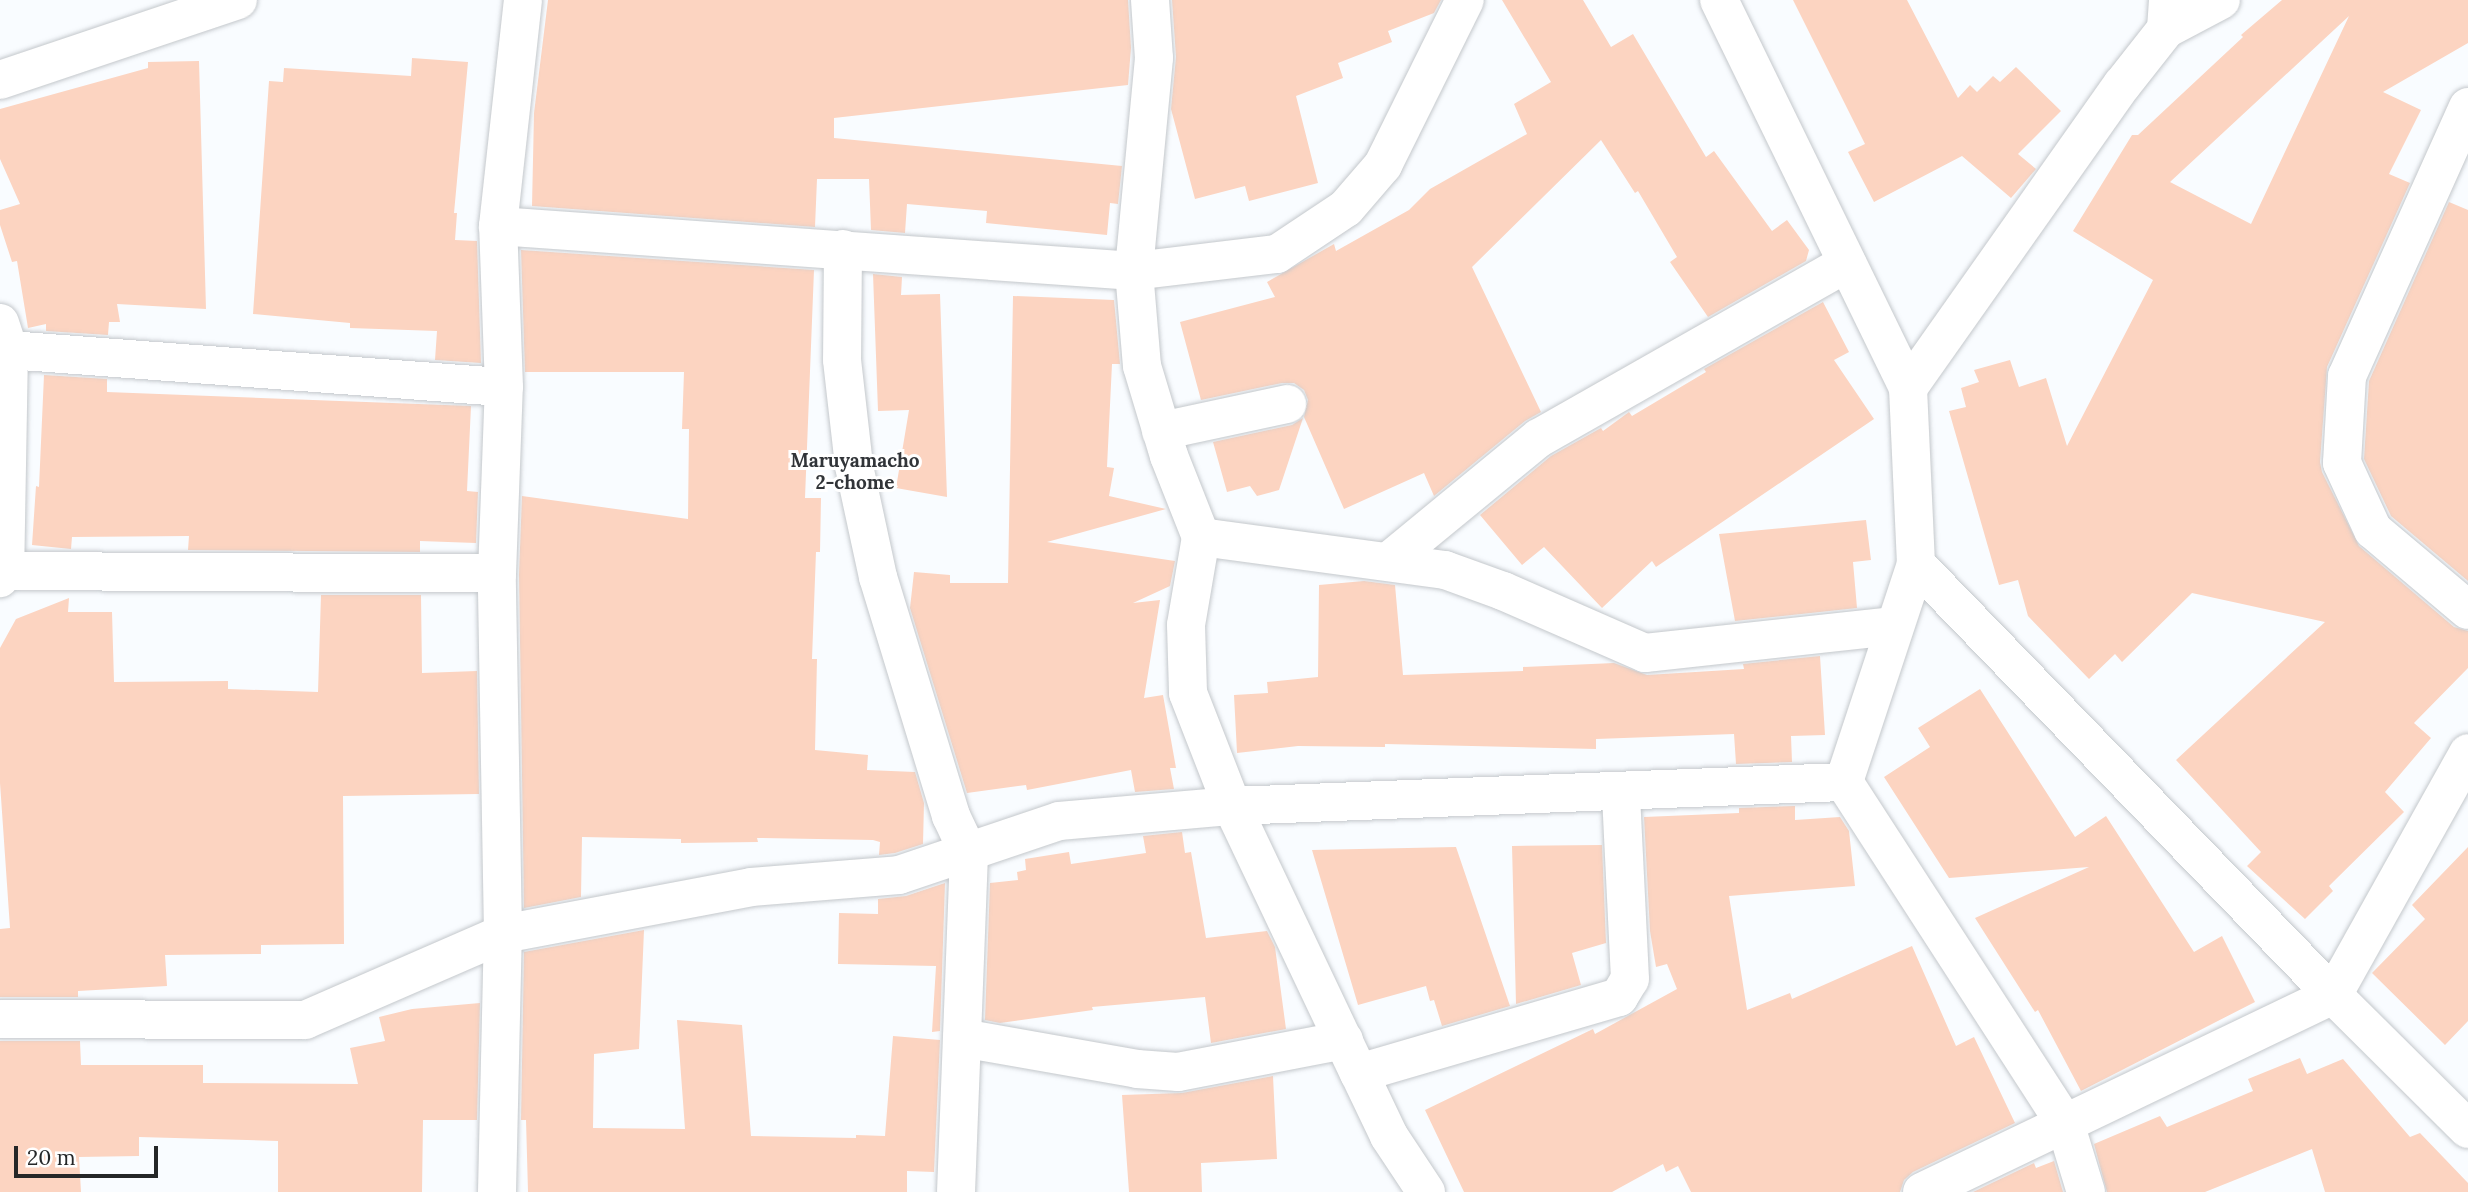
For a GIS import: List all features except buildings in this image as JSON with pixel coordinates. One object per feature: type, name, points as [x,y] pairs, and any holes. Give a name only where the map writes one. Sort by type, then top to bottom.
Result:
[{"type":"street","points":[[0,80],[238,0]]},
{"type":"street","points":[[498,1192],[503,934],[497,574],[504,387],[498,226],[523,0]]},
{"type":"street","points":[[1150,0],[1154,58],[1134,271],[1142,366],[1161,431],[1201,537],[1186,625],[1188,693],[1232,806],[1389,1136],[1426,1192]]},
{"type":"street","points":[[498,226],[1134,271],[1277,254],[1346,208],[1383,165],[1465,0]]},
{"type":"street","points":[[1719,0],[1908,388],[1916,564],[1844,782]]},
{"type":"street","points":[[1908,388],[2122,85],[2167,14],[2221,0]]},
{"type":"street","points":[[2468,107],[2347,376],[2342,463],[2373,530],[2468,610]]},
{"type":"street","points":[[843,249],[842,360],[854,466],[878,577],[951,816],[969,854],[956,1192]]},
{"type":"street","points":[[1389,561],[1539,438],[1847,263]]},
{"type":"street","points":[[497,574],[3,575],[4,357],[504,387]]},
{"type":"street","points":[[1161,431],[1287,404]]},
{"type":"street","points":[[1201,537],[1445,570],[1503,591],[1645,653],[1895,626]]},
{"type":"street","points":[[1916,564],[2333,995],[2468,1129]]},
{"type":"street","points":[[1922,1192],[2333,995],[2468,753]]},
{"type":"street","points":[[0,1019],[306,1020],[503,934],[751,887],[899,876],[1059,821],[1232,806],[1844,782]]},
{"type":"street","points":[[1844,782],[2065,1123],[2086,1192]]},
{"type":"street","points":[[962,1038],[1137,1069],[1178,1072],[1351,1056],[1619,997],[1630,979],[1621,792]]},
{"type":"district","name":"Maruyamacho 2-chome","points":[[855,472]]}]
